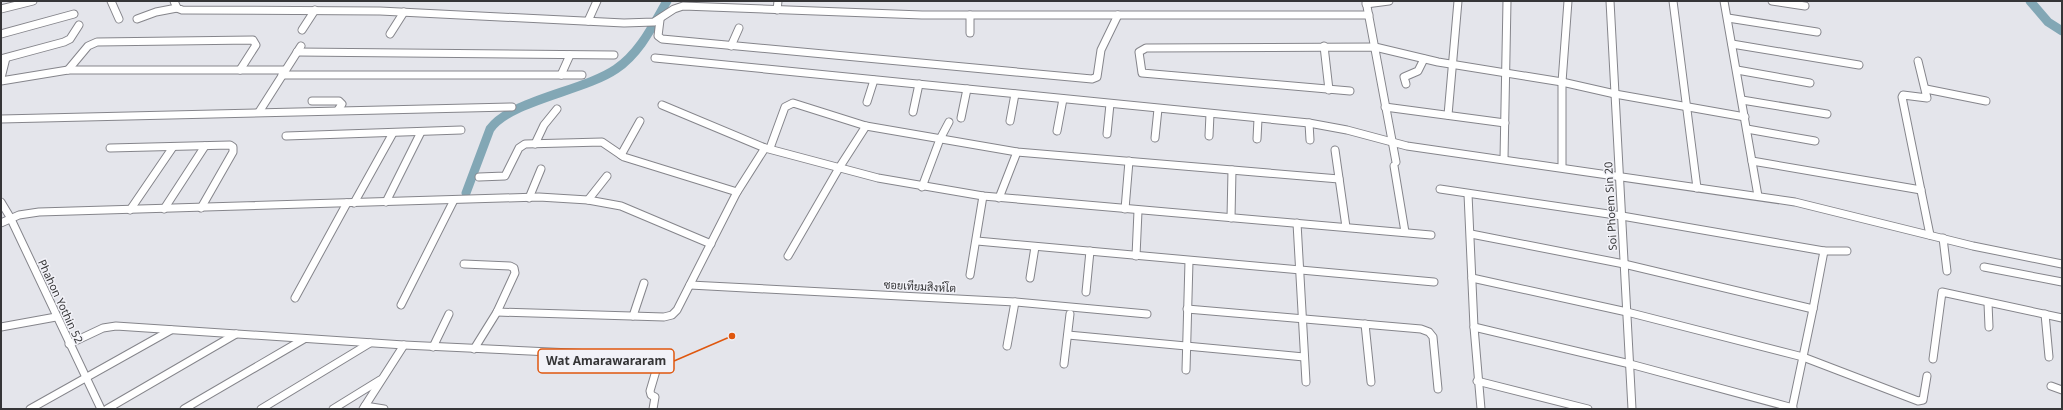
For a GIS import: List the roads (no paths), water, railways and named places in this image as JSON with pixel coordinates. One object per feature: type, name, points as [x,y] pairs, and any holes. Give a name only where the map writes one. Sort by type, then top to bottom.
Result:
[{"type":"street","points":[[1,9],[33,1]]},
{"type":"street","points":[[111,1],[119,19]]},
{"type":"street","points":[[174,1],[177,8]]},
{"type":"street","points":[[588,21],[597,1]]},
{"type":"street","points":[[777,10],[778,1]]},
{"type":"street","points":[[1389,1],[1366,2],[1393,143],[1406,232]]},
{"type":"street","points":[[1448,115],[1458,1]]},
{"type":"street","points":[[1504,159],[1507,1]]},
{"type":"street","points":[[1562,167],[1562,82],[1568,1]]},
{"type":"street","name":"Soi Phoem Sin 20","points":[[1610,1],[1632,409]]},
{"type":"street","points":[[1673,1],[1698,188]]},
{"type":"street","points":[[1724,1],[1758,196]]},
{"type":"street","points":[[1772,1],[1805,6]]},
{"type":"street","points":[[137,19],[156,12],[177,8],[182,10],[404,12],[588,21],[655,22],[679,6],[970,15],[1369,15]]},
{"type":"street","points":[[302,30],[315,10]]},
{"type":"street","points":[[390,34],[404,12]]},
{"type":"street","points":[[1,34],[74,14]]},
{"type":"street","points":[[970,15],[970,33]]},
{"type":"street","points":[[655,22],[658,36],[662,39],[1092,79],[1097,77],[1101,50],[1118,15]]},
{"type":"street","points":[[1728,18],[1817,32]]},
{"type":"street","points":[[1,78],[4,59],[64,42],[70,39],[79,25]]},
{"type":"street","points":[[731,46],[739,28]]},
{"type":"street","points":[[68,70],[88,46],[97,42],[253,40],[256,45],[240,70]]},
{"type":"street","points":[[1732,44],[1859,64]]},
{"type":"street","points":[[259,112],[301,46]]},
{"type":"street","points":[[1350,91],[1142,73],[1140,69],[1139,52],[1146,48],[1324,46],[1375,47],[1424,59],[1562,82],[1615,94],[1745,117]]},
{"type":"street","points":[[1324,46],[1329,90]]},
{"type":"street","points":[[297,52],[614,55]]},
{"type":"street","points":[[561,75],[570,55]]},
{"type":"street","points":[[655,58],[1309,123],[1347,130],[1393,143],[1562,167],[1620,178],[1758,196],[1829,209],[1930,235],[2062,264]]},
{"type":"street","points":[[1406,84],[1404,77],[1418,71],[1424,59]]},
{"type":"street","points":[[1918,61],[1927,98],[1903,95],[1902,97],[1930,235]]},
{"type":"street","points":[[1,82],[68,70],[240,70],[284,72],[582,75]]},
{"type":"street","points":[[1737,70],[1810,83]]},
{"type":"street","points":[[867,102],[874,80]]},
{"type":"street","points":[[913,112],[919,84]]},
{"type":"street","points":[[961,118],[967,89]]},
{"type":"street","points":[[1926,89],[1986,100]]},
{"type":"street","points":[[1010,121],[1015,94]]},
{"type":"street","points":[[1057,131],[1063,99]]},
{"type":"street","points":[[1742,100],[1827,114]]},
{"type":"street","points":[[312,101],[340,101],[342,104],[338,110]]},
{"type":"street","points":[[497,312],[664,317],[672,315],[677,310],[737,192],[768,148],[784,107],[789,103],[866,126],[1017,152],[1339,179]]},
{"type":"street","points":[[1107,134],[1110,104]]},
{"type":"street","points":[[662,105],[768,148],[878,178],[922,187],[999,198],[1431,235]]},
{"type":"street","points":[[1,119],[512,107]]},
{"type":"street","points":[[1385,107],[1505,123]]},
{"type":"street","points":[[535,144],[544,125],[557,109]]},
{"type":"street","points":[[1155,138],[1158,109]]},
{"type":"street","points":[[1209,136],[1210,114]]},
{"type":"street","points":[[1257,139],[1258,119]]},
{"type":"street","points":[[621,155],[640,121]]},
{"type":"street","points":[[922,187],[940,139],[949,122]]},
{"type":"street","points":[[1309,123],[1310,140]]},
{"type":"street","points":[[788,256],[839,168],[866,126]]},
{"type":"street","points":[[1747,129],[1815,141]]},
{"type":"street","points":[[286,136],[462,130]]},
{"type":"street","points":[[386,202],[422,132]]},
{"type":"street","points":[[295,298],[393,133]]},
{"type":"street","points":[[479,177],[505,176],[521,146],[596,141],[602,142],[621,155],[737,192]]},
{"type":"street","points":[[110,148],[230,145],[233,147],[233,152],[201,208]]},
{"type":"street","points":[[164,209],[206,146]]},
{"type":"street","points":[[130,210],[173,147]]},
{"type":"street","points":[[1335,150],[1346,227]]},
{"type":"street","points":[[999,198],[1017,152]]},
{"type":"street","points":[[1125,209],[1129,161]]},
{"type":"street","points":[[1752,161],[1921,190]]},
{"type":"street","points":[[529,198],[541,169]]},
{"type":"street","points":[[1231,218],[1232,170]]},
{"type":"street","points":[[588,200],[606,176]]},
{"type":"street","points":[[1440,189],[1622,216],[1824,251],[1847,251]]},
{"type":"street","points":[[1468,194],[1471,234],[1474,328],[1480,409]]},
{"type":"street","points":[[970,275],[983,196]]},
{"type":"street","points":[[1,223],[10,217],[39,212],[529,198],[588,200],[621,206],[711,244]]},
{"type":"street","points":[[401,305],[454,200]]},
{"type":"street","name":"Phahon Yothin 52","points":[[1,202],[10,217],[56,317],[101,409]]},
{"type":"street","points":[[1136,256],[1138,210]]},
{"type":"street","points":[[1297,223],[1306,382]]},
{"type":"street","points":[[1471,234],[1624,264],[1813,309]]},
{"type":"street","points":[[1943,238],[1947,271]]},
{"type":"street","points":[[976,241],[1434,282]]},
{"type":"street","points":[[1030,278],[1035,247]]},
{"type":"street","points":[[1086,292],[1090,251]]},
{"type":"street","points":[[1474,328],[1630,364],[1793,408],[1824,251]]},
{"type":"street","points":[[1186,370],[1189,261]]},
{"type":"street","points":[[464,264],[510,266],[514,268],[515,273],[497,312],[474,349]]},
{"type":"street","points":[[1984,267],[2062,282]]},
{"type":"street","points":[[1472,278],[1627,312],[1803,357],[1918,401],[1923,400],[1927,376]]},
{"type":"street","points":[[634,316],[644,283]]},
{"type":"street","name":"ซอยเทียมสิงห์โต","points":[[690,285],[1015,302],[1147,314]]},
{"type":"street","points":[[1933,359],[1942,292],[2062,318]]},
{"type":"street","points":[[1007,346],[1015,302]]},
{"type":"street","points":[[1988,303],[1989,327]]},
{"type":"street","points":[[1187,309],[1421,329],[1429,332],[1433,337],[1438,389]]},
{"type":"street","points":[[433,347],[449,314]]},
{"type":"street","points":[[1064,364],[1070,314]]},
{"type":"street","points":[[2045,314],[2049,357]]},
{"type":"street","points":[[1,327],[56,317]]},
{"type":"street","points":[[1365,324],[1371,382]]},
{"type":"street","points":[[69,344],[110,326],[433,347],[656,357],[658,359],[658,364],[650,391],[651,395],[655,397],[653,409]]},
{"type":"street","points":[[30,409],[172,330]]},
{"type":"street","points":[[107,409],[236,334]]},
{"type":"street","points":[[1068,335],[1304,358]]},
{"type":"street","points":[[184,409],[304,339]]},
{"type":"street","points":[[261,409],[370,343]]},
{"type":"street","points":[[384,409],[364,408],[404,345]]},
{"type":"street","points":[[333,409],[381,379]]},
{"type":"street","points":[[1477,381],[1588,409]]},
{"type":"street","points":[[2051,386],[2062,390]]},
{"type":"waterway","points":[[466,193],[490,129],[500,119],[514,110],[586,84],[616,69],[639,47],[667,1]]},
{"type":"waterway","points":[[2030,1],[2048,22],[2062,31]]},
{"type":"place","name":"Wat Amarawararam","points":[[732,336]]}]
